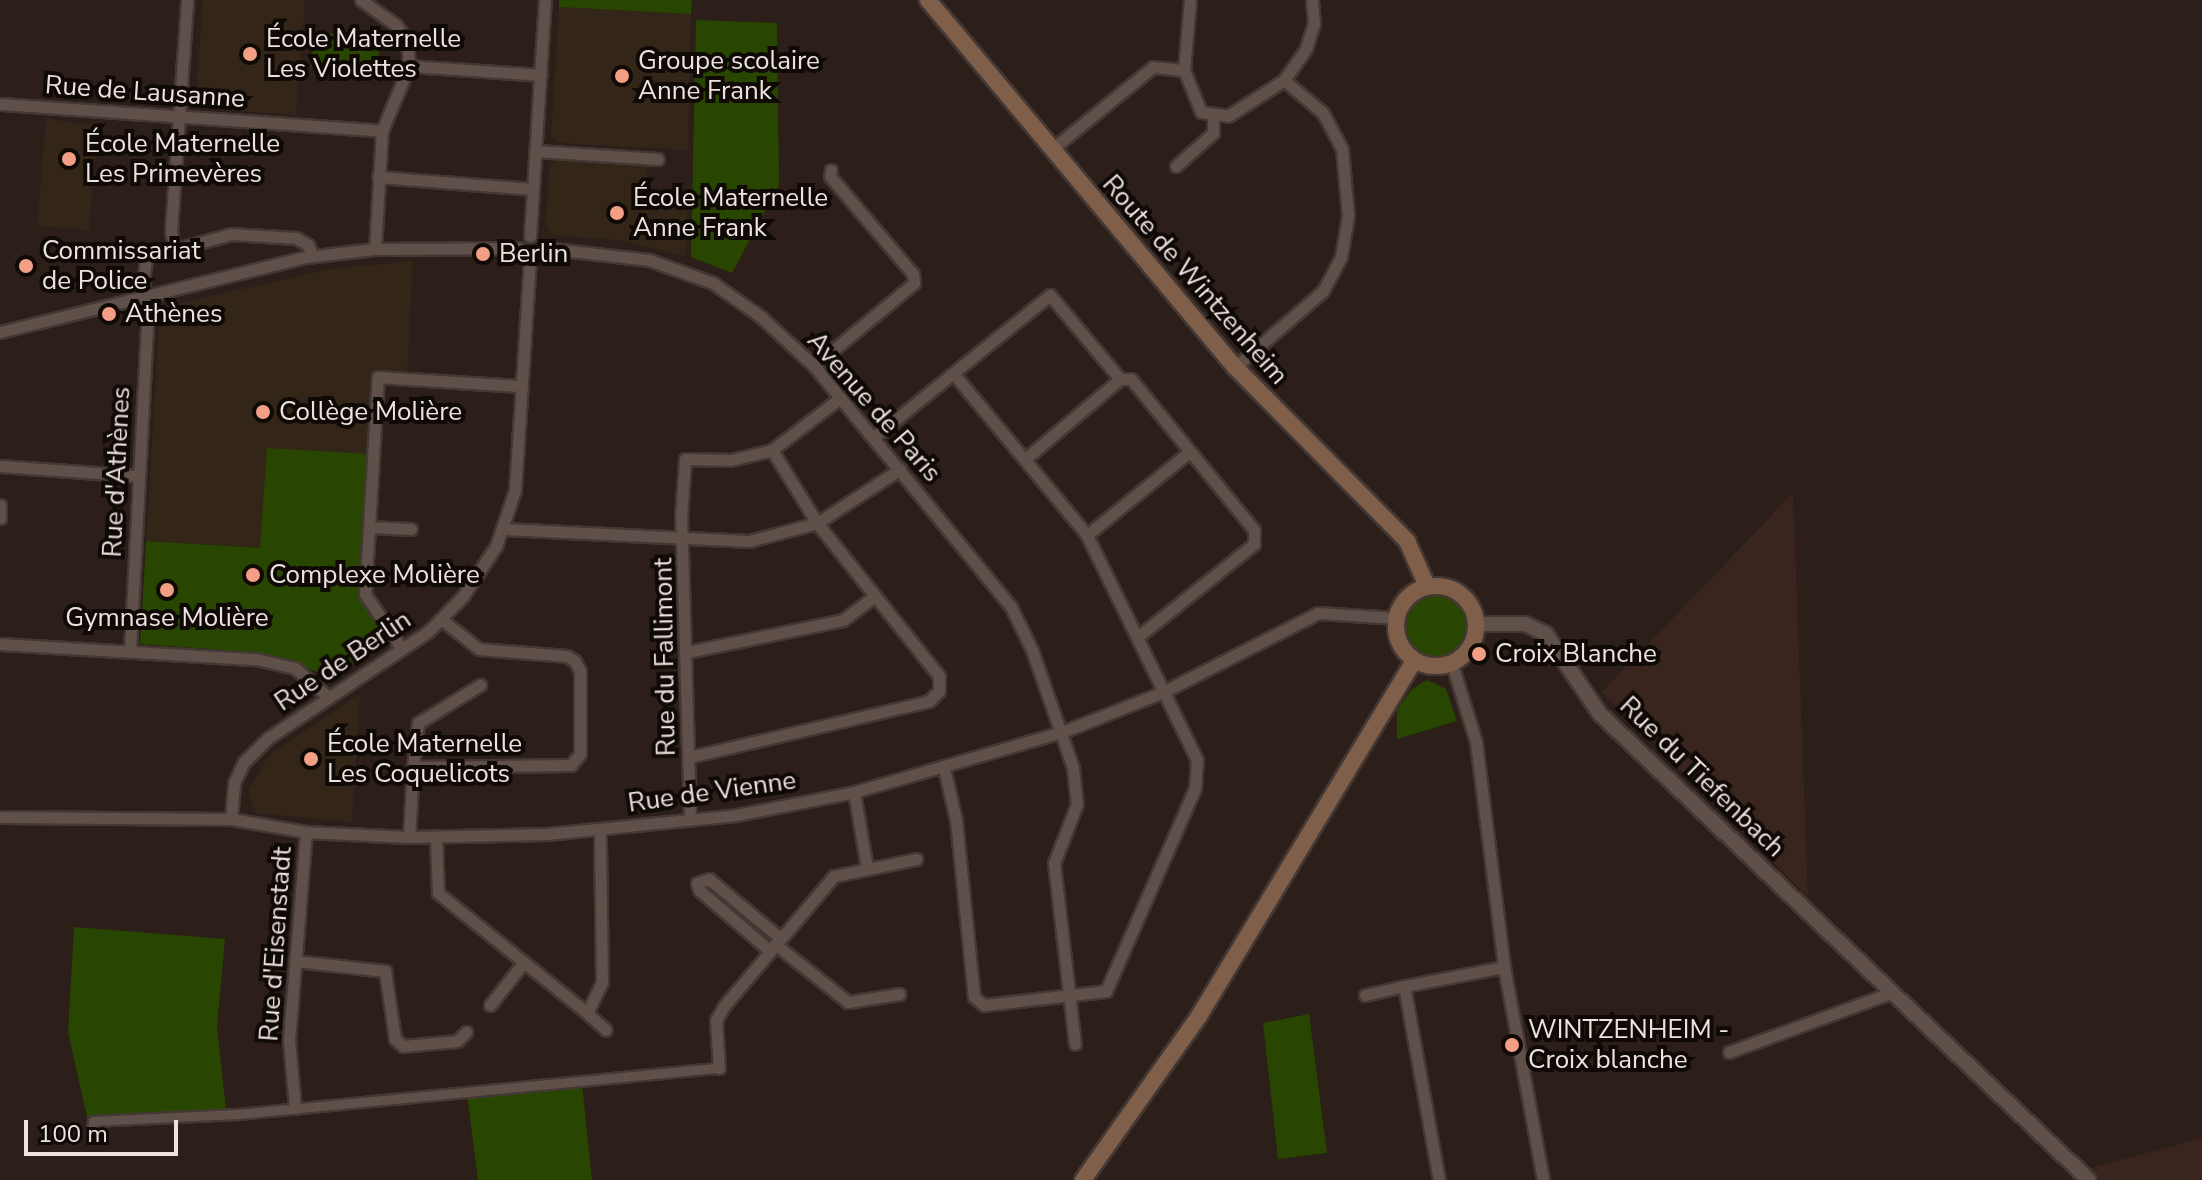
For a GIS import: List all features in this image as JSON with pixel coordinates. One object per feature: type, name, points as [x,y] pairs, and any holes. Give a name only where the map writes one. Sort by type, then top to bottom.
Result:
[{"type":"main road","name":"Route de Wintzenheim","points":[[928,0],[1235,367],[1407,541],[1427,586]]},
{"type":"main road","points":[[1427,586],[1447,587],[1463,596],[1476,624],[1473,643],[1452,664],[1431,667],[1414,661],[1402,649],[1396,618],[1402,602],[1427,586]]},
{"type":"main road","points":[[1083,1180],[1199,1016],[1414,661]]},
{"type":"street","points":[[175,249],[171,231],[187,0]]},
{"type":"street","points":[[361,0],[396,25],[407,41],[409,66],[382,131],[375,249]]},
{"type":"street","points":[[0,332],[313,256],[375,249],[518,248],[530,236],[545,0]]},
{"type":"street","points":[[1190,0],[1184,70],[1190,96],[1201,112],[1213,117],[1228,116],[1284,80],[1306,48],[1314,24],[1312,0]]},
{"type":"street","points":[[409,66],[541,75]]},
{"type":"street","points":[[1052,149],[1153,67],[1184,70]]},
{"type":"street","points":[[1235,367],[1323,291],[1341,257],[1348,219],[1344,158],[1333,126],[1284,80]]},
{"type":"street","name":"Rue de Lausanne","points":[[0,104],[382,131]]},
{"type":"street","points":[[1176,166],[1213,133],[1213,117]]},
{"type":"street","points":[[536,151],[658,159]]},
{"type":"street","points":[[814,366],[914,283],[913,274],[830,176],[831,170]]},
{"type":"street","points":[[378,177],[533,189]]},
{"type":"street","points":[[145,295],[146,257],[175,249],[244,234],[296,238],[308,245],[313,256]]},
{"type":"street","points":[[518,248],[530,261],[541,257],[544,248],[539,238],[530,236]]},
{"type":"street","name":"Avenue de Paris","points":[[544,248],[649,260],[713,283],[761,317],[814,366],[1011,607],[1062,732],[1077,804],[1054,863],[1075,1044]]},
{"type":"street","name":"Rue de Berlin","points":[[231,819],[234,783],[244,762],[268,738],[402,649],[441,619],[480,574],[504,529],[515,490],[530,261]]},
{"type":"street","name":"Rue d'Athènes","points":[[130,651],[145,295]]},
{"type":"street","points":[[874,437],[1050,295],[1120,379]]},
{"type":"street","points":[[944,768],[956,820],[974,997],[984,1005],[1106,991],[1195,788],[1197,760],[1163,692],[1140,635],[1087,535],[953,373]]},
{"type":"street","points":[[402,649],[365,594],[378,377],[522,386]]},
{"type":"street","points":[[1025,459],[1120,379],[1131,379],[1188,453],[1254,530],[1254,544],[1140,635]]},
{"type":"street","points":[[689,757],[929,701],[939,691],[939,676],[817,523],[772,450],[840,398]]},
{"type":"street","name":"Rue du Fallimont","points":[[690,818],[685,542],[681,518],[685,459],[731,460],[772,450]]},
{"type":"street","points":[[1087,535],[1188,453]]},
{"type":"street","points":[[0,466],[139,476]]},
{"type":"street","points":[[504,529],[685,542],[749,541],[817,523],[900,469]]},
{"type":"street","points":[[0,505],[0,518]]},
{"type":"street","points":[[369,527],[411,529]]},
{"type":"street","points":[[687,652],[843,620],[873,597]]},
{"type":"street","name":"Rue de Vienne","points":[[0,817],[231,819],[306,832],[436,837],[600,830],[736,815],[854,792],[1062,732],[1163,692],[1318,613],[1396,618]]},
{"type":"street","points":[[413,767],[571,765],[580,754],[580,671],[575,661],[567,656],[479,649],[441,619]]},
{"type":"street","name":"Rue du Tiefenbach","points":[[1476,624],[1525,624],[1546,634],[1600,714],[2089,1180]]},
{"type":"street","points":[[0,644],[256,659],[295,668],[328,697]]},
{"type":"street","points":[[1452,664],[1476,742],[1504,962],[1543,1180]]},
{"type":"street","points":[[409,837],[418,723],[480,685]]},
{"type":"street","points":[[854,792],[867,868]]},
{"type":"street","points":[[587,1013],[602,982],[600,830]]},
{"type":"street","name":"Rue d'Eisenstadt","points":[[295,1108],[289,1039],[306,832]]},
{"type":"street","points":[[436,837],[438,893],[606,1030]]},
{"type":"street","points":[[92,1130],[93,1121],[295,1108],[719,1068],[716,1020],[774,944],[834,876],[916,859]]},
{"type":"street","points":[[774,944],[709,879],[701,878],[699,890],[848,1002],[899,994]]},
{"type":"street","points":[[295,961],[385,971],[395,1039],[403,1046],[457,1041],[466,1032]]},
{"type":"street","points":[[1365,995],[1504,962]]},
{"type":"street","points":[[490,1005],[523,963]]},
{"type":"street","points":[[1404,986],[1439,1180]]},
{"type":"street","points":[[1729,1052],[1890,993]]},
{"type":"shaded area","name":"École Maternelle Les Violettes","points":[[203,0],[305,0],[296,115],[195,108]]},
{"type":"shaded area","name":"Groupe scolaire Anne Frank","points":[[559,7],[691,14],[688,150],[560,143],[551,137]]},
{"type":"shaded area","name":"École Maternelle Les Primevères","points":[[46,118],[80,125],[98,122],[89,230],[37,226]]},
{"type":"shaded area","name":"École Maternelle Anne Frank","points":[[560,158],[647,165],[644,196],[688,199],[685,256],[619,240],[551,235],[546,226],[549,167]]},
{"type":"shaded area","name":"Collège Molière","points":[[413,261],[407,375],[374,373],[369,454],[260,548],[146,541],[160,308],[331,269]]},
{"type":"shaded area","points":[[1793,493],[1808,897],[1602,692]]},
{"type":"shaded area","name":"École Maternelle Les Coquelicots","points":[[360,694],[352,822],[256,813],[248,792],[268,756]]},
{"type":"shaded area","points":[[2202,1138],[2202,1180],[2100,1180],[2087,1169]]},
{"type":"green space","points":[[559,0],[692,0],[691,14],[559,7]]},
{"type":"green space","points":[[696,20],[777,23],[779,185],[732,273],[691,257]]},
{"type":"green space","points":[[314,32],[380,37],[377,72],[311,66]]},
{"type":"green space","name":"Complexe Molière","points":[[267,448],[369,454],[360,594],[390,640],[332,677],[262,653],[140,644],[146,541],[260,548]]},
{"type":"green space","points":[[1435,593],[1458,603],[1468,626],[1458,649],[1435,659],[1412,649],[1402,626],[1412,603]]},
{"type":"green space","points":[[1427,680],[1446,689],[1457,721],[1397,739],[1397,710],[1411,690]]},
{"type":"green space","points":[[74,927],[225,939],[217,1027],[226,1110],[87,1117],[68,1032]]},
{"type":"green space","points":[[1309,1014],[1327,1153],[1278,1159],[1263,1023]]},
{"type":"green space","points":[[582,1084],[592,1180],[478,1180],[467,1095]]},
{"type":"place","name":"École Maternelle Les Violettes","points":[[250,54]]},
{"type":"place","name":"Groupe scolaire Anne Frank","points":[[622,76]]},
{"type":"place","name":"École Maternelle Les Primevères","points":[[69,159]]},
{"type":"place","name":"École Maternelle Anne Frank","points":[[617,213]]},
{"type":"place","name":"Berlin","points":[[483,254]]},
{"type":"place","name":"Commissariat de Police","points":[[26,266]]},
{"type":"place","name":"Athènes","points":[[109,314]]},
{"type":"place","name":"Collège Molière","points":[[263,412]]},
{"type":"place","name":"Complexe Molière","points":[[253,575]]},
{"type":"place","name":"Gymnase Molière","points":[[167,590]]},
{"type":"place","name":"Croix Blanche","points":[[1479,654]]},
{"type":"place","name":"École Maternelle Les Coquelicots","points":[[311,759]]},
{"type":"place","name":"WINTZENHEIM - Croix blanche","points":[[1512,1045]]}]
